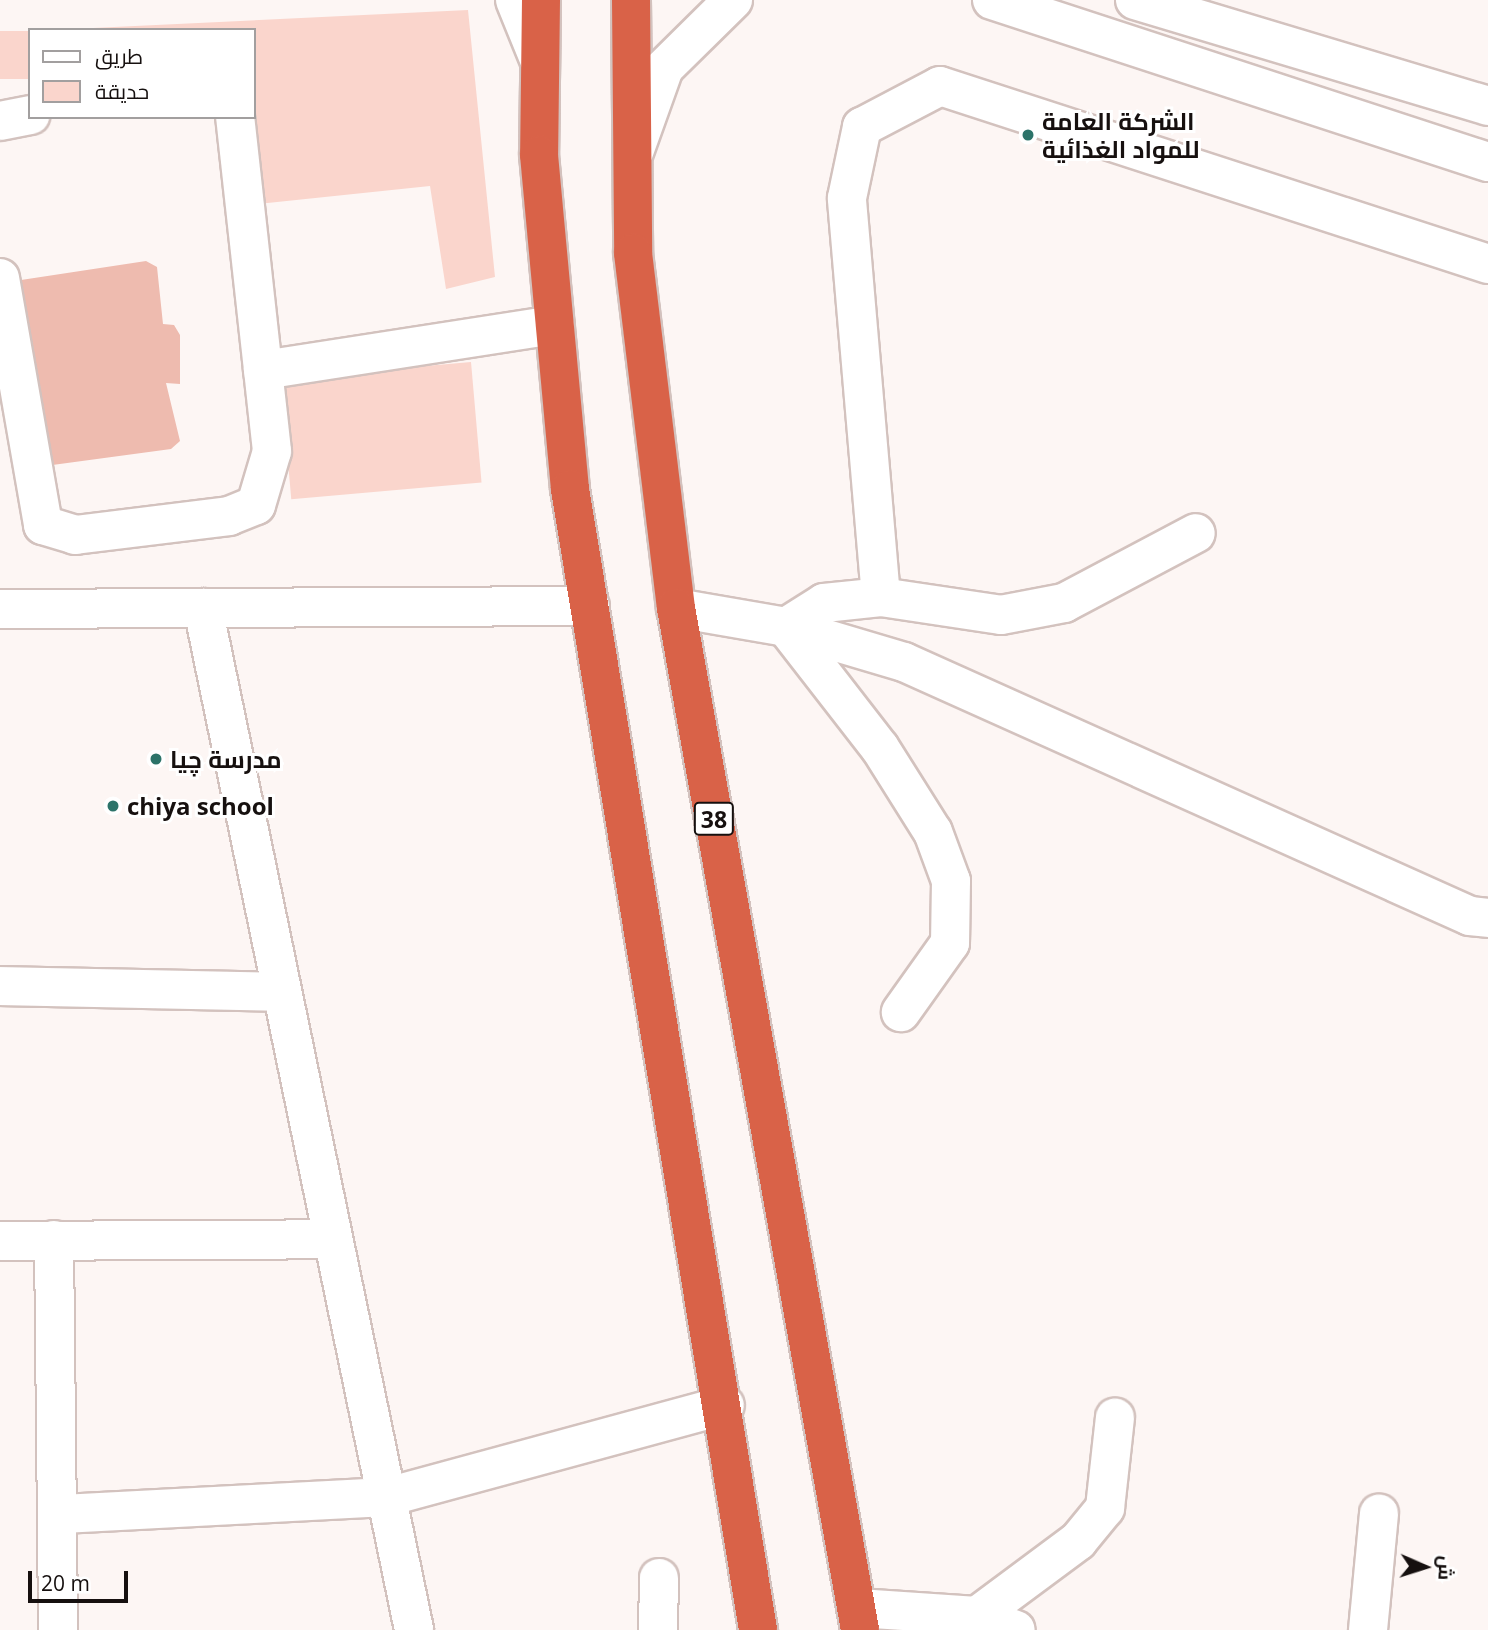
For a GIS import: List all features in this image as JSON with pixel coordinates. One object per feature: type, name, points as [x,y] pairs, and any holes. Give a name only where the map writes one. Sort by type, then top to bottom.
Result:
[{"type":"highway","points":[[541,0],[539,155],[570,489],[725,1405],[758,1630]]},
{"type":"highway","name":"38","points":[[631,0],[633,253],[676,608],[859,1619]]},
{"type":"street","points":[[515,0],[534,33],[540,62]]},
{"type":"street","points":[[632,157],[664,68],[733,0]]},
{"type":"street","points":[[992,0],[1074,10],[1488,162]]},
{"type":"street","points":[[1135,0],[1488,106]]},
{"type":"street","points":[[881,597],[847,198],[862,127],[940,86],[1488,264]]},
{"type":"street","points":[[0,121],[28,116]]},
{"type":"street","points":[[0,278],[43,525],[56,532],[229,516],[256,505],[272,451],[235,119]]},
{"type":"street","points":[[263,370],[555,325]]},
{"type":"street","points":[[786,627],[824,603],[881,597],[1001,615],[1064,603],[1196,533]]},
{"type":"street","points":[[0,609],[590,607]]},
{"type":"street","points":[[203,608],[414,1630]]},
{"type":"street","points":[[676,608],[786,627],[904,662],[1470,916],[1488,918]]},
{"type":"street","points":[[786,627],[880,748],[933,832],[951,881],[950,943],[901,1012]]},
{"type":"street","points":[[0,986],[281,992]]},
{"type":"street","points":[[0,1241],[333,1239]]},
{"type":"street","points":[[54,1240],[62,1514],[58,1630]]},
{"type":"street","points":[[62,1514],[387,1497],[725,1405]]},
{"type":"street","points":[[977,1616],[1078,1541],[1105,1508],[1115,1418]]},
{"type":"street","points":[[1368,1630],[1379,1514]]},
{"type":"street","points":[[658,1630],[659,1578]]},
{"type":"street","points":[[859,1619],[977,1616],[1016,1630]]},
{"type":"green space","points":[[468,10],[495,277],[446,289],[430,186],[258,204],[256,28],[93,28]]},
{"type":"green space","points":[[0,31],[28,31],[28,79],[0,79]]},
{"type":"green space","points":[[471,362],[482,483],[291,499],[281,379]]},
{"type":"building","points":[[146,261],[157,267],[163,324],[174,325],[180,335],[180,384],[166,383],[180,441],[171,449],[45,466],[21,280]]},
{"type":"place","name":"الشركة العامة للمواد الغذائية","points":[[1028,135]]},
{"type":"place","name":"مدرسة چيا","points":[[156,759]]},
{"type":"place","name":"chiya school","points":[[113,806]]}]
